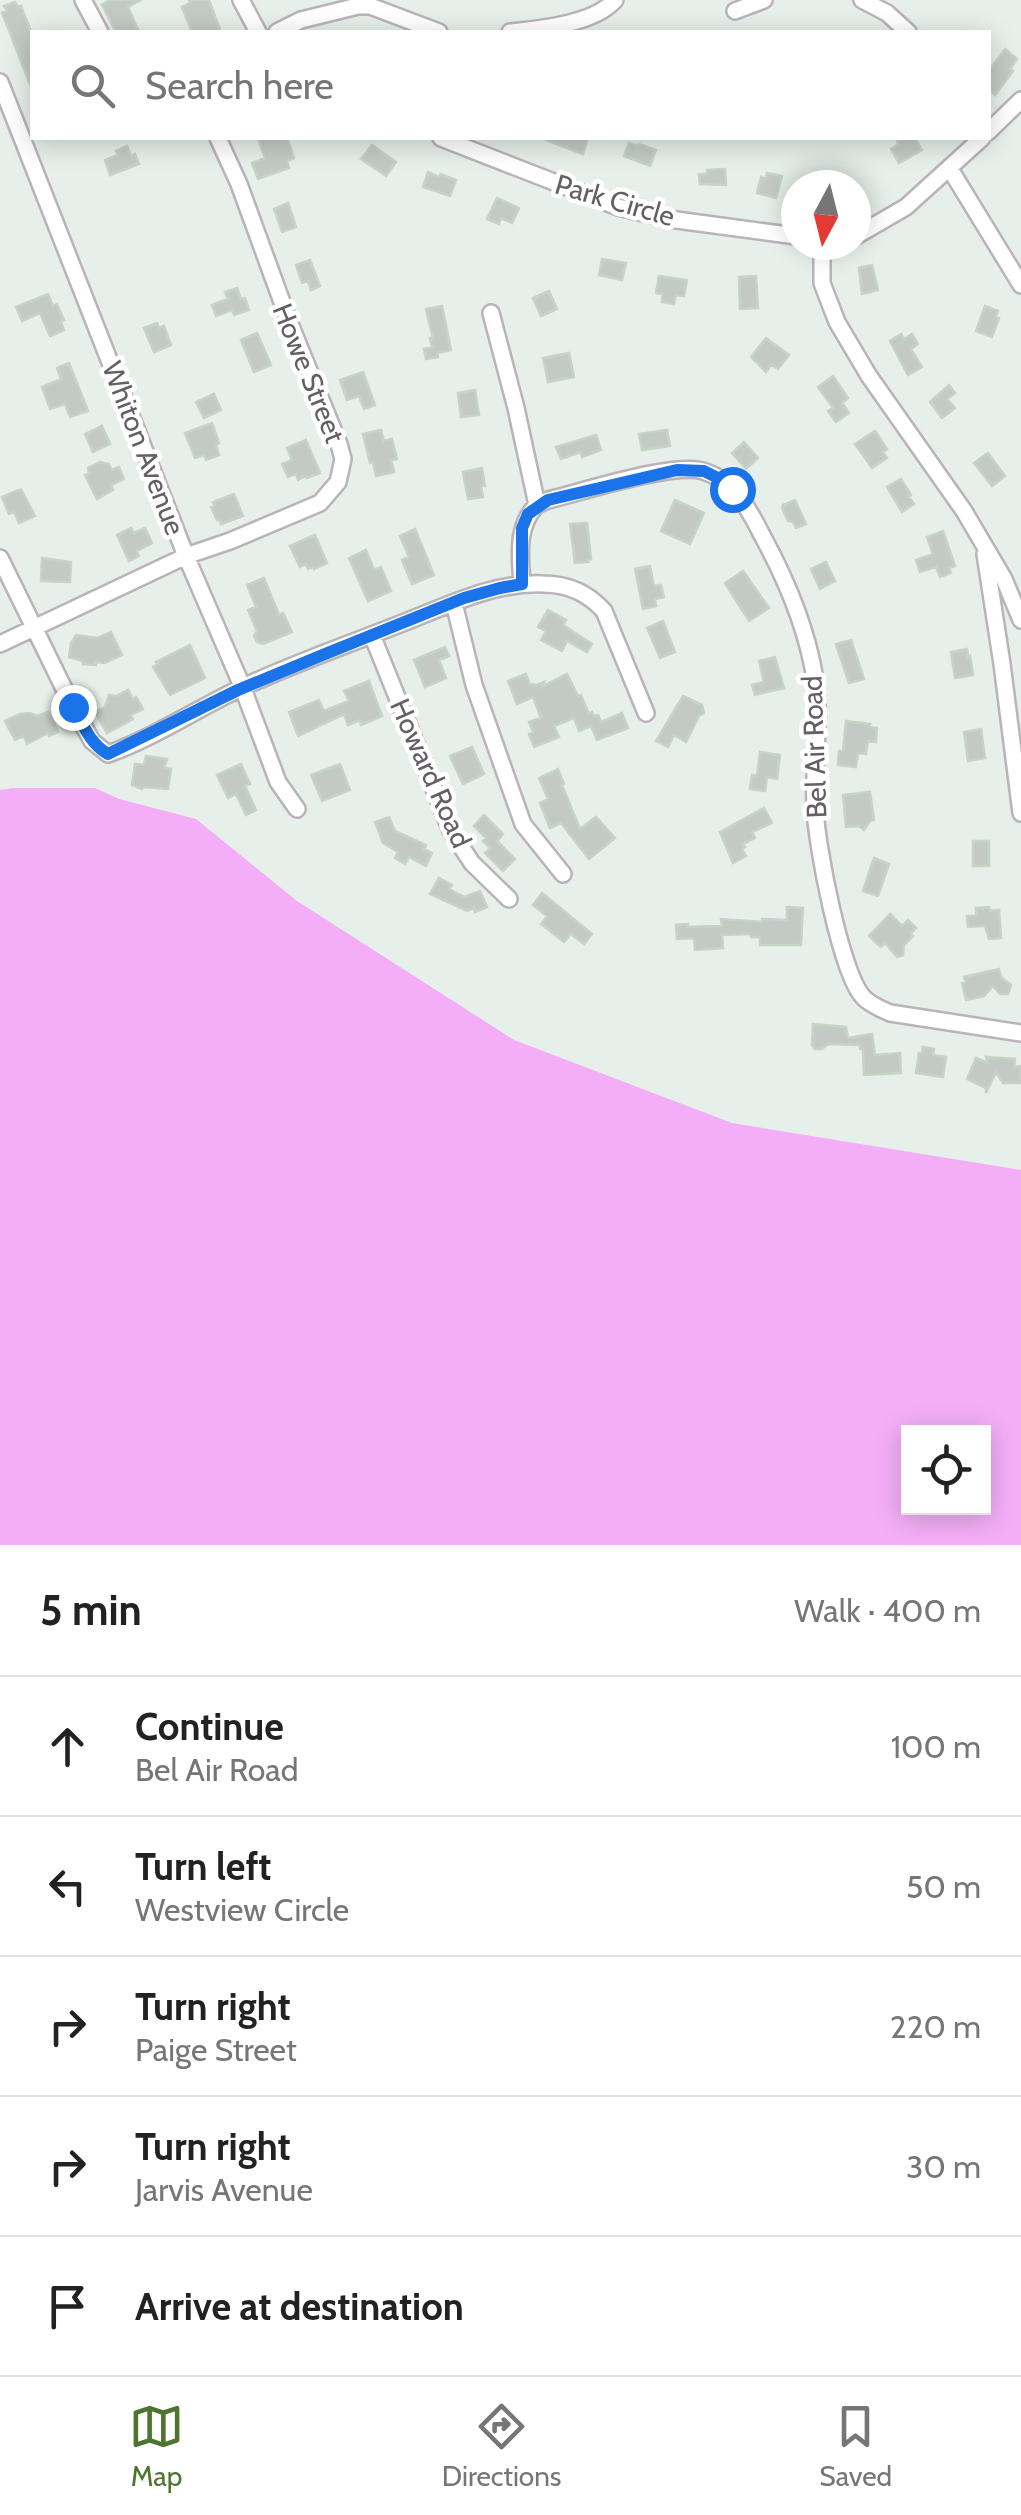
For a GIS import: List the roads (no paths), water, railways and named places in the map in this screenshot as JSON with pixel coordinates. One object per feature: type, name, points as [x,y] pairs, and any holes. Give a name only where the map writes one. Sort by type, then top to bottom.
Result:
[{"type":"street","points":[[82,0],[99,30]]},
{"type":"street","points":[[241,0],[257,30]]},
{"type":"street","points":[[521,30],[578,20],[604,10],[615,0]]},
{"type":"street","points":[[736,11],[764,0]]},
{"type":"street","points":[[862,0],[887,13],[906,30]]},
{"type":"street","points":[[281,30],[301,20],[370,6],[434,30]]},
{"type":"street","name":"Whiton Avenue","points":[[0,82],[26,134],[186,556],[243,688],[278,782],[297,810]]},
{"type":"street","points":[[991,126],[1021,100]]},
{"type":"street","name":"Howe Street","points":[[0,644],[186,556],[320,502],[338,482],[342,459],[339,444],[219,140]]},
{"type":"street","name":"Park Circle","points":[[446,140],[618,207],[669,219],[781,234]]},
{"type":"street","points":[[871,227],[906,207],[978,140]]},
{"type":"street","points":[[950,169],[1021,284]]},
{"type":"street","points":[[822,260],[822,282],[837,322],[869,376],[982,540],[1021,620]]},
{"type":"street","points":[[491,314],[537,505],[522,528],[522,584]]},
{"type":"street","name":"Bel Air Road","points":[[537,505],[677,470],[704,471],[732,489],[747,507],[777,564],[808,650],[819,722],[814,804],[820,856],[848,964],[862,997],[890,1013],[1021,1033]]},
{"type":"street","points":[[982,540],[1021,813]]},
{"type":"street","points":[[0,558],[73,707],[92,741],[108,754],[243,688],[454,603],[522,584],[558,584],[584,593],[598,603],[646,713]]},
{"type":"street","points":[[454,603],[474,685],[524,824],[563,874]]},
{"type":"street","name":"Howard Road","points":[[372,636],[451,832],[472,863],[508,899]]}]
